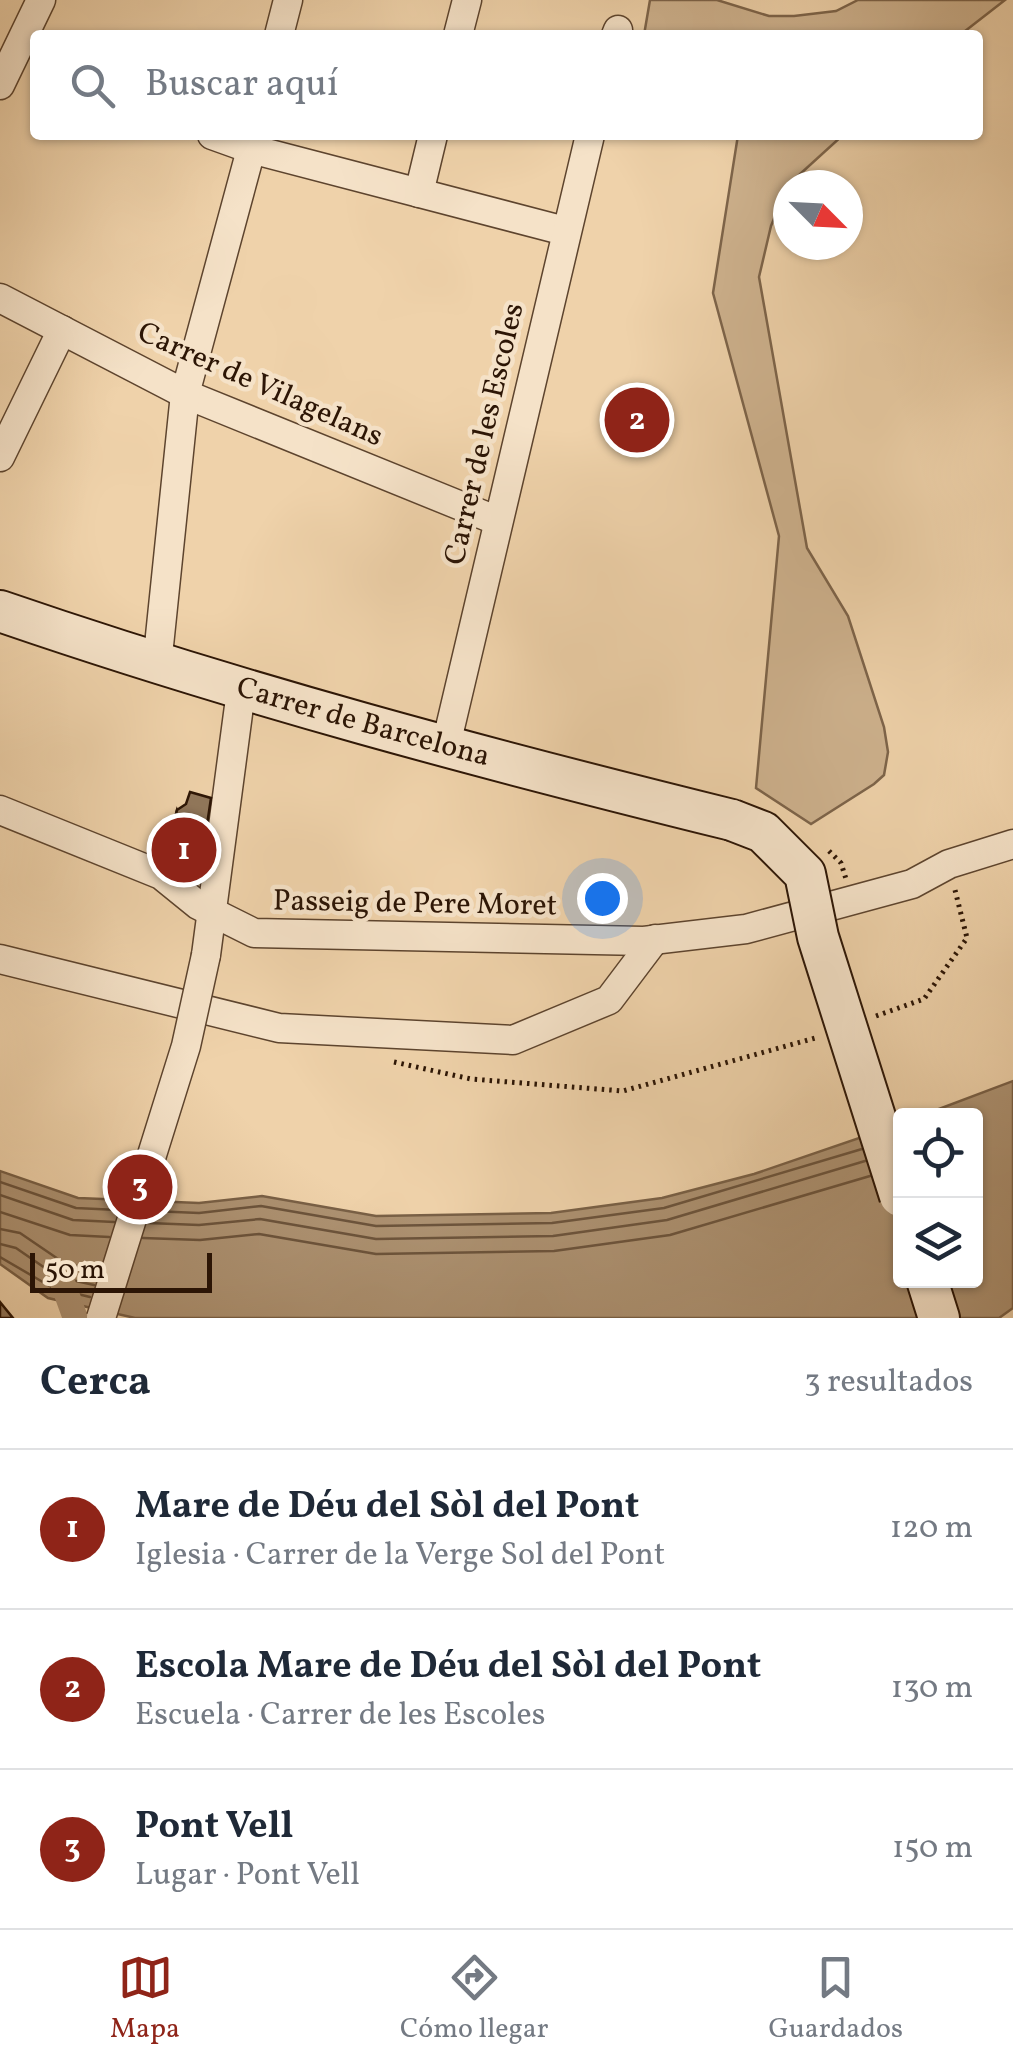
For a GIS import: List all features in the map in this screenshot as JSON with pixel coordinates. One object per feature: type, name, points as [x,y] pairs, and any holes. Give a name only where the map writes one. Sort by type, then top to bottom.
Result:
[{"type":"street","points":[[12,68],[41,0]]},
{"type":"street","points":[[280,30],[288,0]]},
{"type":"street","points":[[459,30],[467,0]]},
{"type":"street","points":[[419,193],[433,140]]},
{"type":"street","name":"Carrer de les Escoles","points":[[445,749],[564,231],[589,140]]},
{"type":"street","points":[[157,665],[186,394],[253,142],[419,193],[564,231]]},
{"type":"street","name":"Carrer de Vilagelans","points":[[0,298],[186,394],[498,521]]},
{"type":"street","points":[[0,457],[62,330]]},
{"type":"street","name":"Carrer de Barcelona","points":[[0,611],[241,691],[445,749],[732,820],[763,832],[805,874],[818,937],[893,1174]]},
{"type":"street","points":[[101,1318],[186,1046],[214,915],[241,691]]},
{"type":"street","name":"Passeig de Pere Moret","points":[[0,810],[162,875],[214,915],[254,933],[655,939],[746,929],[912,884],[949,864],[1013,844]]},
{"type":"street","points":[[0,958],[280,1028],[514,1040],[608,1000],[655,939]]},
{"type":"street","points":[[930,1288],[939,1318]]},
{"type":"shaded area","points":[[650,0],[717,0],[769,16],[794,16],[836,11],[858,0],[1005,0],[966,30],[645,30]]},
{"type":"shaded area","points":[[737,140],[838,140],[804,170],[773,170],[773,221],[759,277],[807,548],[848,616],[884,727],[888,752],[884,775],[811,824],[756,788],[779,536],[713,293]]},
{"type":"water","points":[[1013,1081],[1013,1308],[999,1318],[135,1318],[48,1298],[0,1264],[0,1171],[78,1198],[199,1203],[262,1196],[376,1216],[551,1213],[662,1198],[754,1174],[893,1126],[893,1288],[983,1288],[983,1108],[942,1108]]},
{"type":"building","points":[[190,792],[211,798],[201,865],[166,857],[177,810],[186,804]]},
{"type":"building","points":[[0,1302],[13,1318],[0,1318]]},
{"type":"waterway","points":[[58,1270],[75,1317]]},
{"type":"place","name":"Escola Mare de Déu del Sòl del Pont","points":[[637,420]]},
{"type":"place","name":"Mare de Déu del Sòl del Pont","points":[[184,850]]},
{"type":"place","name":"Pont Vell","points":[[140,1187]]}]
